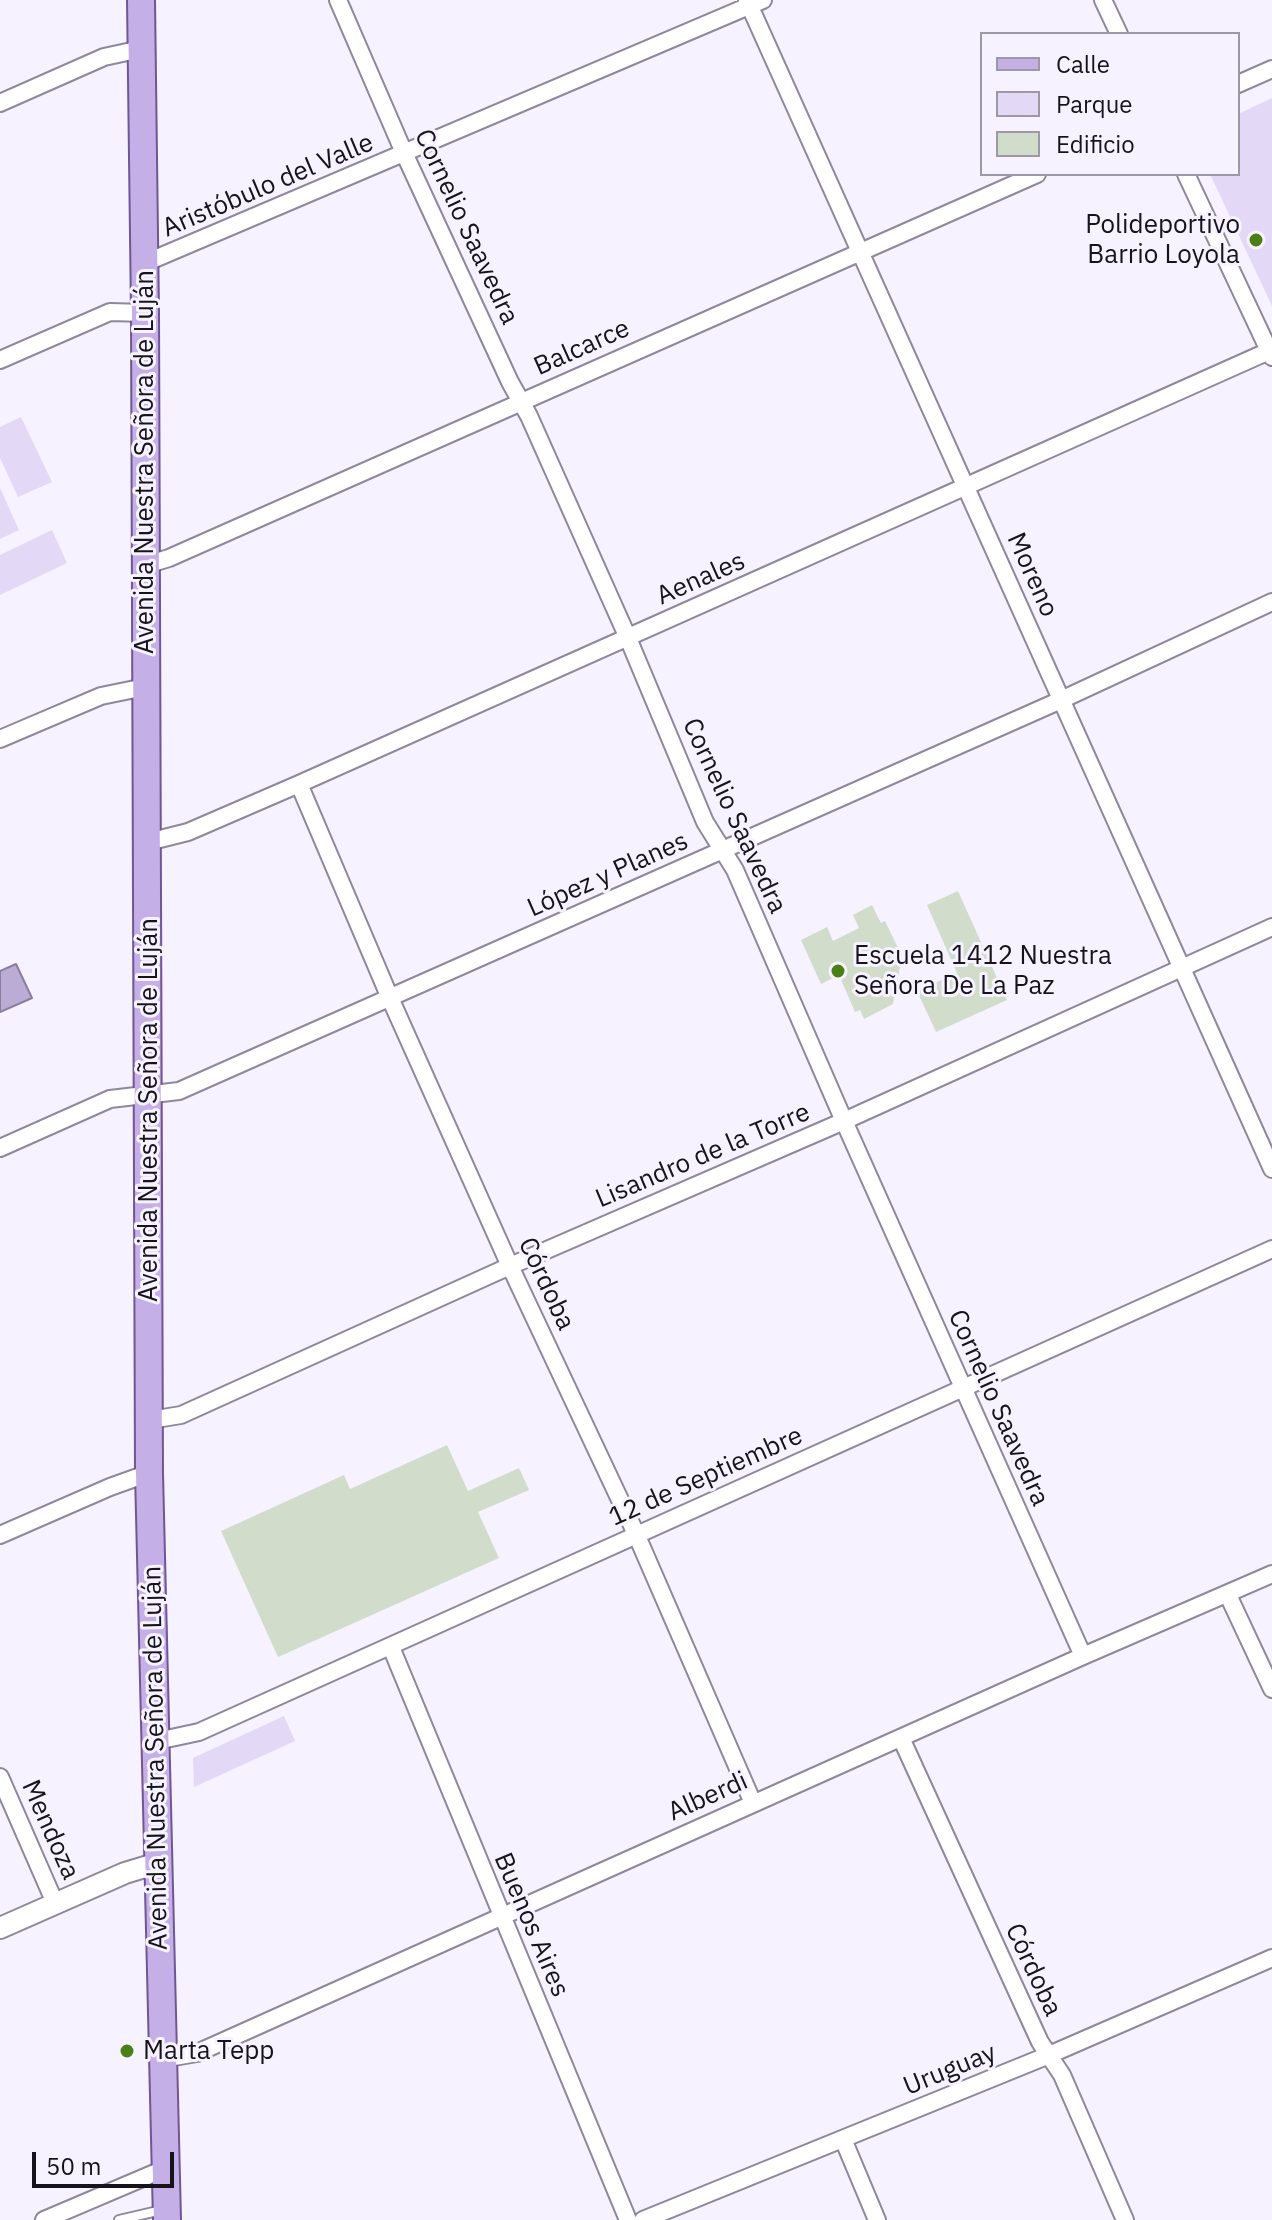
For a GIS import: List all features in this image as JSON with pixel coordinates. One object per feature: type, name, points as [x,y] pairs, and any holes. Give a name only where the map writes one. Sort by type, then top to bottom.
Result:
[{"type":"main road","name":"Avenida Nuestra Señora de Luján","points":[[141,0],[145,263],[149,1473],[166,2214]]},
{"type":"street","name":"Cornelio Saavedra","points":[[338,0],[405,155],[628,638],[705,822],[735,870],[1083,1656]]},
{"type":"street","points":[[1103,0],[1118,32]]},
{"type":"street","name":"Aristóbulo del Valle","points":[[145,263],[405,155],[753,2]]},
{"type":"street","name":"Moreno","points":[[753,2],[859,252],[1272,1169]]},
{"type":"street","points":[[0,103],[104,57],[141,49]]},
{"type":"street","points":[[1240,83],[1272,69]]},
{"type":"street","name":"Balcarce","points":[[146,565],[169,558],[1032,176]]},
{"type":"street","points":[[1187,176],[1271,354]]},
{"type":"street","points":[[0,360],[110,312],[145,313]]},
{"type":"street","name":"Aenales","points":[[148,842],[188,832],[299,784],[1271,354]]},
{"type":"street","name":"López y Planes","points":[[0,1148],[110,1099],[179,1091],[1061,700],[1272,602]]},
{"type":"street","points":[[0,739],[101,696],[145,687]]},
{"type":"street","name":"Córdoba","points":[[299,784],[390,998],[510,1266],[637,1536],[753,1803]]},
{"type":"street","name":"Lisandro de la Torre","points":[[150,1420],[181,1415],[1272,927]]},
{"type":"street","name":"12 de Septiembre","points":[[157,1741],[199,1732],[1272,1249]]},
{"type":"street","points":[[0,1535],[149,1473]]},
{"type":"street","name":"Alberdi","points":[[162,2059],[197,2053],[1272,1574]]},
{"type":"street","points":[[1228,1595],[1272,1689]]},
{"type":"street","name":"Buenos Aires","points":[[391,1647],[628,2220]]},
{"type":"street","name":"Córdoba","points":[[901,1738],[1040,2042],[1062,2075],[1125,2220]]},
{"type":"street","name":"Mendoza","points":[[0,1777],[55,1903]]},
{"type":"street","points":[[0,1928],[125,1873],[158,1863]]},
{"type":"street","name":"Uruguay","points":[[643,2220],[1049,2055],[1272,1958]]},
{"type":"street","points":[[843,2139],[877,2220]]},
{"type":"street","points":[[44,2220],[164,2169]]},
{"type":"lane","points":[[119,2220],[166,2214]]},
{"type":"green space","name":"Polideportivo Barrio Loyola","points":[[1272,98],[1272,306],[1211,176],[1240,176],[1240,113]]},
{"type":"green space","points":[[21,417],[52,482],[18,497],[0,458],[0,427]]},
{"type":"green space","points":[[0,488],[19,530],[0,539]]},
{"type":"green space","points":[[52,530],[67,563],[0,595],[0,555]]},
{"type":"green space","points":[[284,1716],[295,1741],[194,1787],[193,1758]]},
{"type":"shaded area","points":[[16,964],[32,998],[0,1012],[0,971]]},
{"type":"building","points":[[958,891],[1007,1000],[936,1032],[917,991],[957,973],[927,905]]},
{"type":"building","points":[[872,905],[881,923],[885,921],[902,956],[893,1004],[864,1019],[860,1010],[855,1012],[839,975],[821,984],[801,940],[827,927],[833,941],[859,928],[853,915]]},
{"type":"building","points":[[447,1445],[468,1491],[519,1468],[529,1490],[478,1512],[499,1558],[278,1657],[221,1531],[344,1475],[350,1489]]},
{"type":"place","name":"Polideportivo Barrio Loyola","points":[[1256,240]]},
{"type":"place","name":"Escuela 1412 Nuestra Señora De La Paz","points":[[838,971]]},
{"type":"place","name":"Marta Tepp","points":[[127,2051]]}]
